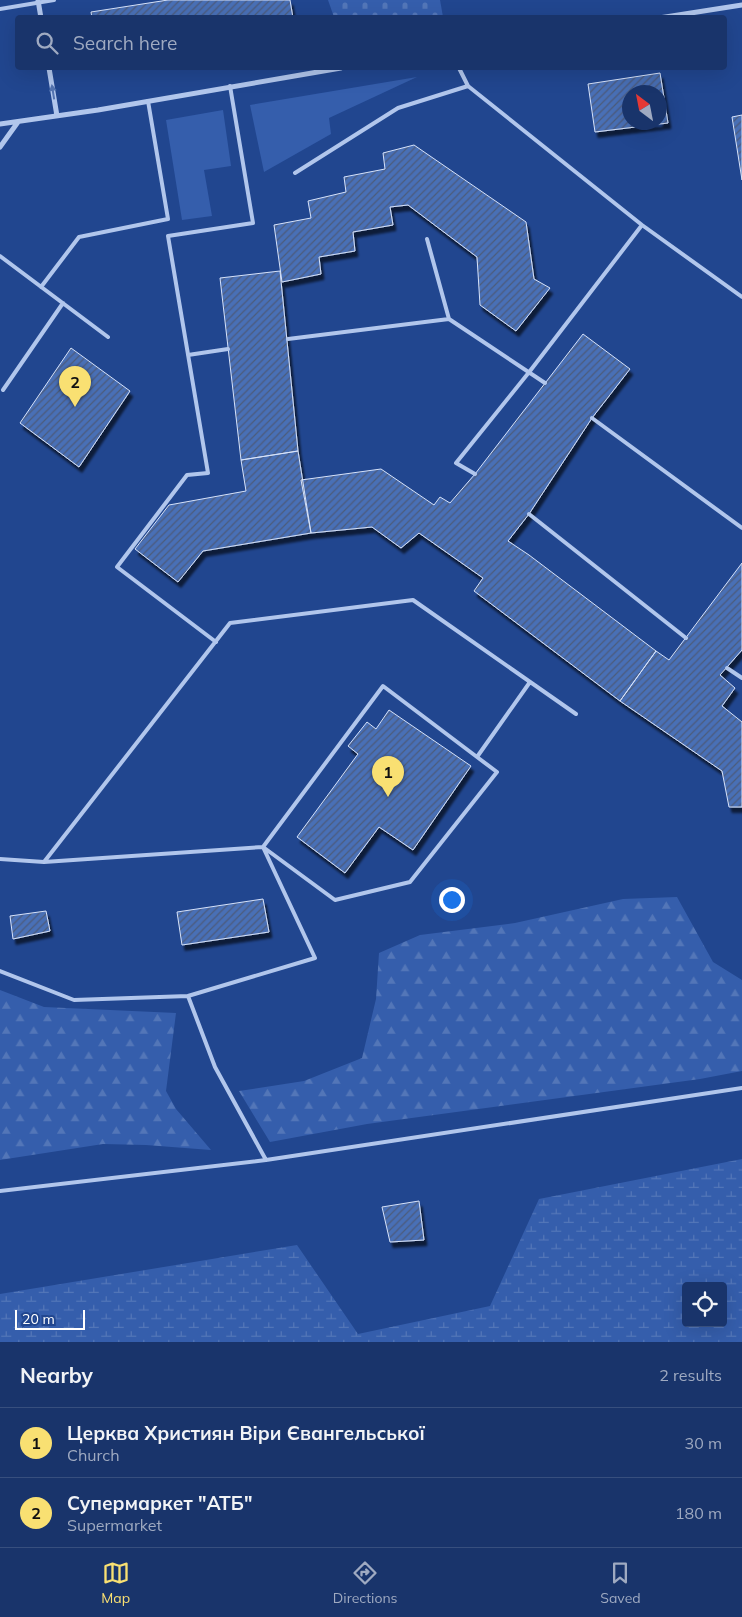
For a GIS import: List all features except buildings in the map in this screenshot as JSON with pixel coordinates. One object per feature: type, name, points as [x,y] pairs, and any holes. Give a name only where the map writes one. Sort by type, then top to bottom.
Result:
[{"type":"street","points":[[39,2],[41,15]]},
{"type":"street","points":[[678,15],[742,5]]},
{"type":"street","points":[[49,70],[57,116]]},
{"type":"street","points":[[0,124],[328,70]]},
{"type":"street","points":[[0,147],[18,122]]},
{"type":"lane","points":[[0,9],[54,0]]},
{"type":"lane","points":[[460,70],[468,86],[642,225],[742,297]]},
{"type":"lane","points":[[216,642],[117,567],[187,475],[208,472],[168,236],[253,223],[230,86]]},
{"type":"lane","points":[[295,173],[398,108],[468,86]]},
{"type":"lane","points":[[41,287],[79,237],[168,220],[148,101]]},
{"type":"lane","points":[[475,474],[456,463],[530,372],[642,225]]},
{"type":"lane","points":[[427,239],[449,319]]},
{"type":"lane","points":[[0,256],[108,337]]},
{"type":"lane","points":[[2,390],[63,303]]},
{"type":"lane","points":[[288,339],[449,319],[545,382]]},
{"type":"lane","points":[[188,355],[228,349]]},
{"type":"lane","points":[[592,418],[742,528]]},
{"type":"lane","points":[[529,514],[686,638]]},
{"type":"lane","points":[[44,862],[230,623],[413,600],[576,714]]},
{"type":"lane","points":[[727,668],[742,678]]},
{"type":"lane","points":[[476,757],[530,682]]},
{"type":"lane","points":[[0,859],[44,862],[263,847],[336,900],[410,882],[497,772],[383,686],[263,847]]},
{"type":"lane","points":[[0,971],[74,1000],[188,996],[315,958],[263,847]]},
{"type":"lane","points":[[188,996],[215,1066],[266,1160]]},
{"type":"lane","points":[[0,1191],[266,1160],[742,1088]]},
{"type":"green space","points":[[328,0],[440,0],[443,15],[333,15]]},
{"type":"green space","points":[[417,77],[329,118],[331,134],[264,172],[250,105]]},
{"type":"green space","points":[[223,110],[231,166],[204,170],[212,216],[182,220],[166,120]]},
{"type":"green space","points":[[677,897],[713,962],[742,980],[742,1071],[700,1079],[367,1124],[270,1142],[239,1091],[304,1081],[362,1058],[376,999],[379,953],[420,935],[515,923],[623,899]]},
{"type":"green space","points":[[0,990],[44,1007],[176,1013],[166,1091],[176,1109],[211,1150],[103,1144],[0,1160]]},
{"type":"green space","points":[[742,1159],[742,1342],[0,1342],[0,1294],[297,1245],[358,1334],[490,1306],[539,1199]]},
{"type":"place","name":"Супермаркет \"АТБ\"","points":[[75,407]]},
{"type":"place","name":"Церква Християн Віри Євангельської","points":[[388,797]]}]
